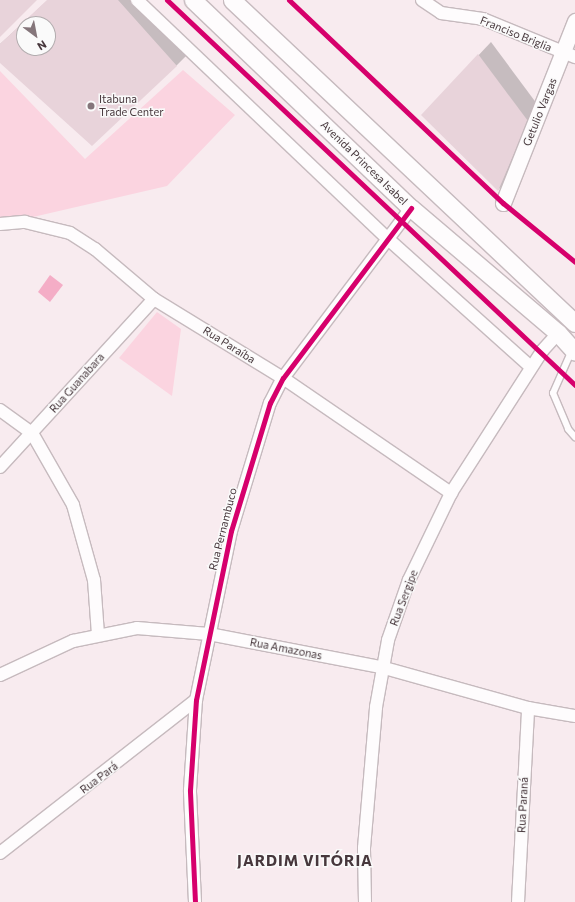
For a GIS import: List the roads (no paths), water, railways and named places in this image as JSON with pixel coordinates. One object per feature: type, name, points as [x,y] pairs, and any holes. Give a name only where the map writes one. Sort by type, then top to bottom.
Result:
[{"type":"main road","name":"Avenida Princesa Isabel","points":[[193,0],[411,208],[558,333],[574,351]]},
{"type":"main road","points":[[232,0],[575,323]]},
{"type":"street","points":[[137,0],[387,238],[531,367]]},
{"type":"street","name":"Franciso Briglia","points":[[422,0],[433,9],[483,19],[569,55]]},
{"type":"street","name":"Getulio Vargas","points":[[503,203],[569,55],[575,21]]},
{"type":"street","name":"Rua Pernambuco","points":[[195,902],[190,790],[196,700],[231,531],[270,403],[283,378],[411,208]]},
{"type":"street","name":"Rua Paraíba","points":[[0,224],[25,222],[70,233],[95,249],[154,299],[283,378],[451,493]]},
{"type":"street","name":"Rua Guanabara","points":[[0,467],[154,299]]},
{"type":"street","name":"Rua Sergipe","points":[[365,902],[364,848],[381,668],[409,580],[451,493],[531,367],[558,333]]},
{"type":"street","points":[[0,410],[32,433],[73,505],[86,542],[98,635]]},
{"type":"street","name":"Rua Amazonas","points":[[0,675],[73,641],[137,628],[209,634],[381,668],[528,708],[575,716]]},
{"type":"street","name":"Rua Pará","points":[[0,853],[196,700]]},
{"type":"street","name":"Rua Paraná","points":[[518,902],[528,708]]},
{"type":"lane","points":[[574,351],[554,393],[568,429],[575,437]]},
{"type":"place","name":"Itabuna Trade Center","points":[[91,106]]},
{"type":"district","name":"JARDIM VITÓRIA","points":[[305,861]]}]
